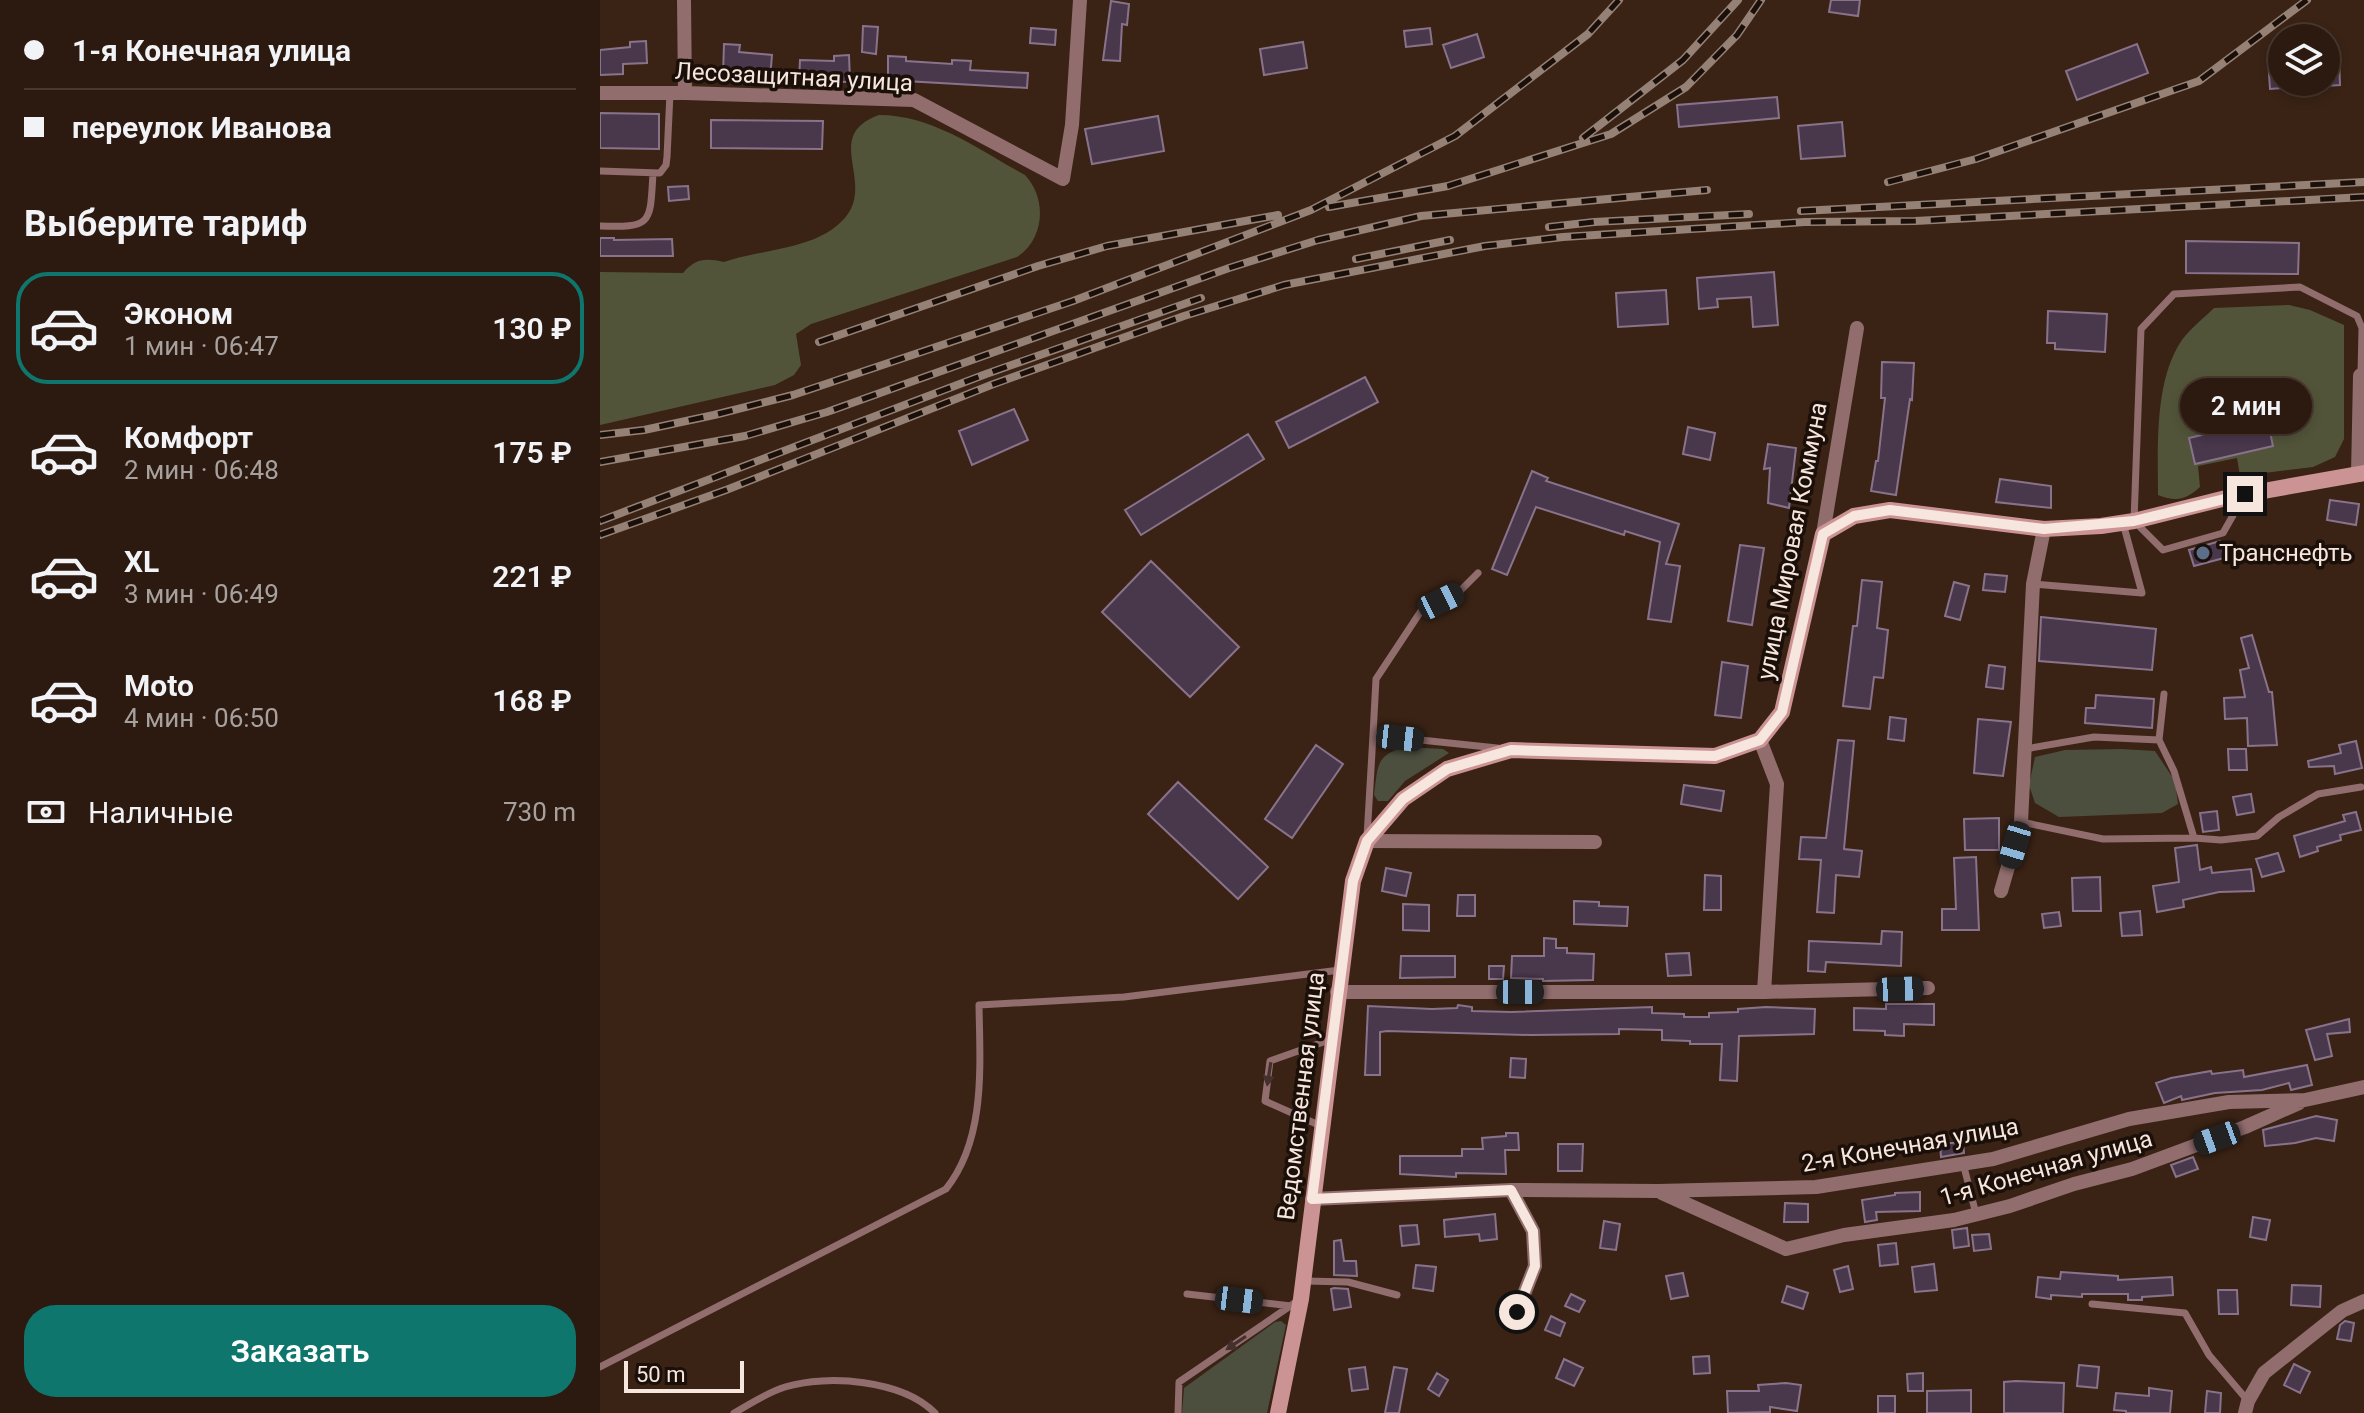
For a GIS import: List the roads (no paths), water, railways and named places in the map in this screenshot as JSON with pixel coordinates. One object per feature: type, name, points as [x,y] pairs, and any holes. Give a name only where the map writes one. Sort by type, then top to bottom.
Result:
[{"type":"main road","points":[[1823,534],[1854,516],[1890,510],[2044,529],[2128,522],[2245,494],[2361,474]]},
{"type":"main road","name":"улица Мировая Коммуна","points":[[1760,740],[1782,712],[1823,534]]},
{"type":"main road","name":"Ведомственная улица","points":[[1278,1413],[1296,1302],[1303,1281],[1353,881],[1367,841],[1403,799],[1447,769],[1511,750],[1715,756],[1760,740]]},
{"type":"street","points":[[678,93],[684,0]]},
{"type":"street","name":"Лесозащитная улица","points":[[600,93],[914,100],[1063,179],[1072,125],[1080,0]]},
{"type":"street","name":"улица Мировая Коммуна","points":[[1823,534],[1857,328]]},
{"type":"street","points":[[2361,474],[2362,376]]},
{"type":"street","points":[[2001,891],[2021,822],[2033,584],[2044,529]]},
{"type":"street","points":[[1760,740],[1777,784],[1764,992]]},
{"type":"street","points":[[1367,841],[1595,842]]},
{"type":"street","points":[[1337,992],[1764,992],[1928,988]]},
{"type":"street","name":"2-я Конечная улица","points":[[1312,1199],[1511,1190],[1658,1191],[1816,1187],[1993,1159],[2129,1119],[2229,1102],[2305,1100],[2364,1087]]},
{"type":"street","name":"1-я Конечная улица","points":[[1658,1191],[1786,1249],[1844,1235],[1954,1220],[1976,1214],[2132,1169],[2245,1127],[2305,1100]]},
{"type":"street","points":[[1511,1190],[1533,1231],[1535,1266],[1517,1312]]},
{"type":"street","points":[[2246,1407],[2264,1373],[2342,1311],[2364,1301]]},
{"type":"lane","points":[[600,171],[660,173],[666,165],[678,93]]},
{"type":"lane","points":[[600,226],[633,227],[643,223],[651,206],[653,173]]},
{"type":"lane","points":[[2033,584],[2142,593],[2128,522],[2141,329],[2174,294],[2300,287],[2357,316],[2363,336],[2362,376]]},
{"type":"lane","points":[[2128,522],[2163,550],[2223,533],[2245,494]]},
{"type":"lane","points":[[1367,841],[1376,679],[1421,611],[1460,591],[1478,573]]},
{"type":"lane","points":[[2164,694],[2159,740],[2174,771],[2194,838]]},
{"type":"lane","points":[[1373,735],[1511,750]]},
{"type":"lane","points":[[2024,749],[2094,737],[2159,740]]},
{"type":"lane","points":[[2021,822],[2103,839],[2221,840],[2257,836],[2279,817],[2318,794],[2361,787]]},
{"type":"lane","points":[[600,1367],[946,1189],[956,1176],[968,1145],[980,1092],[979,1005],[1124,997],[1340,970]]},
{"type":"lane","points":[[1321,1126],[1265,1101],[1270,1061],[1332,1039]]},
{"type":"lane","points":[[1963,1163],[1976,1214]]},
{"type":"lane","points":[[1303,1281],[1348,1282],[1397,1295]]},
{"type":"lane","points":[[1187,1294],[1296,1302]]},
{"type":"lane","points":[[1178,1413],[1179,1382],[1296,1302]]},
{"type":"lane","points":[[2092,1304],[2185,1313],[2209,1355],[2246,1407]]},
{"type":"lane","points":[[734,1413],[782,1388],[806,1382],[864,1383],[890,1387],[906,1392],[935,1413]]},
{"type":"railway","points":[[600,435],[644,430],[793,395],[1073,301],[1311,210],[1455,136],[1588,34],[1619,0]]},
{"type":"railway","points":[[1583,138],[1683,60],[1738,0]]},
{"type":"railway","points":[[1329,207],[1448,186],[1611,134],[1686,87],[1737,35],[1761,0]]},
{"type":"railway","points":[[1888,182],[1976,159],[2199,81],[2307,0]]},
{"type":"railway","points":[[1801,211],[2364,182]]},
{"type":"railway","points":[[600,462],[745,436],[827,412],[1229,268],[1318,240],[1421,216],[1707,190]]},
{"type":"railway","points":[[600,535],[726,490],[991,385],[1184,316],[1284,285],[1485,246],[1563,237],[1805,222],[1915,221],[2364,197]]},
{"type":"railway","points":[[1549,227],[1749,214]]},
{"type":"railway","points":[[819,342],[1038,266],[1107,246],[1278,215]]},
{"type":"railway","points":[[1356,259],[1450,240]]},
{"type":"railway","points":[[600,521],[986,374],[1201,298]]},
{"type":"place","name":"Транснефть","points":[[2203,553]]}]
